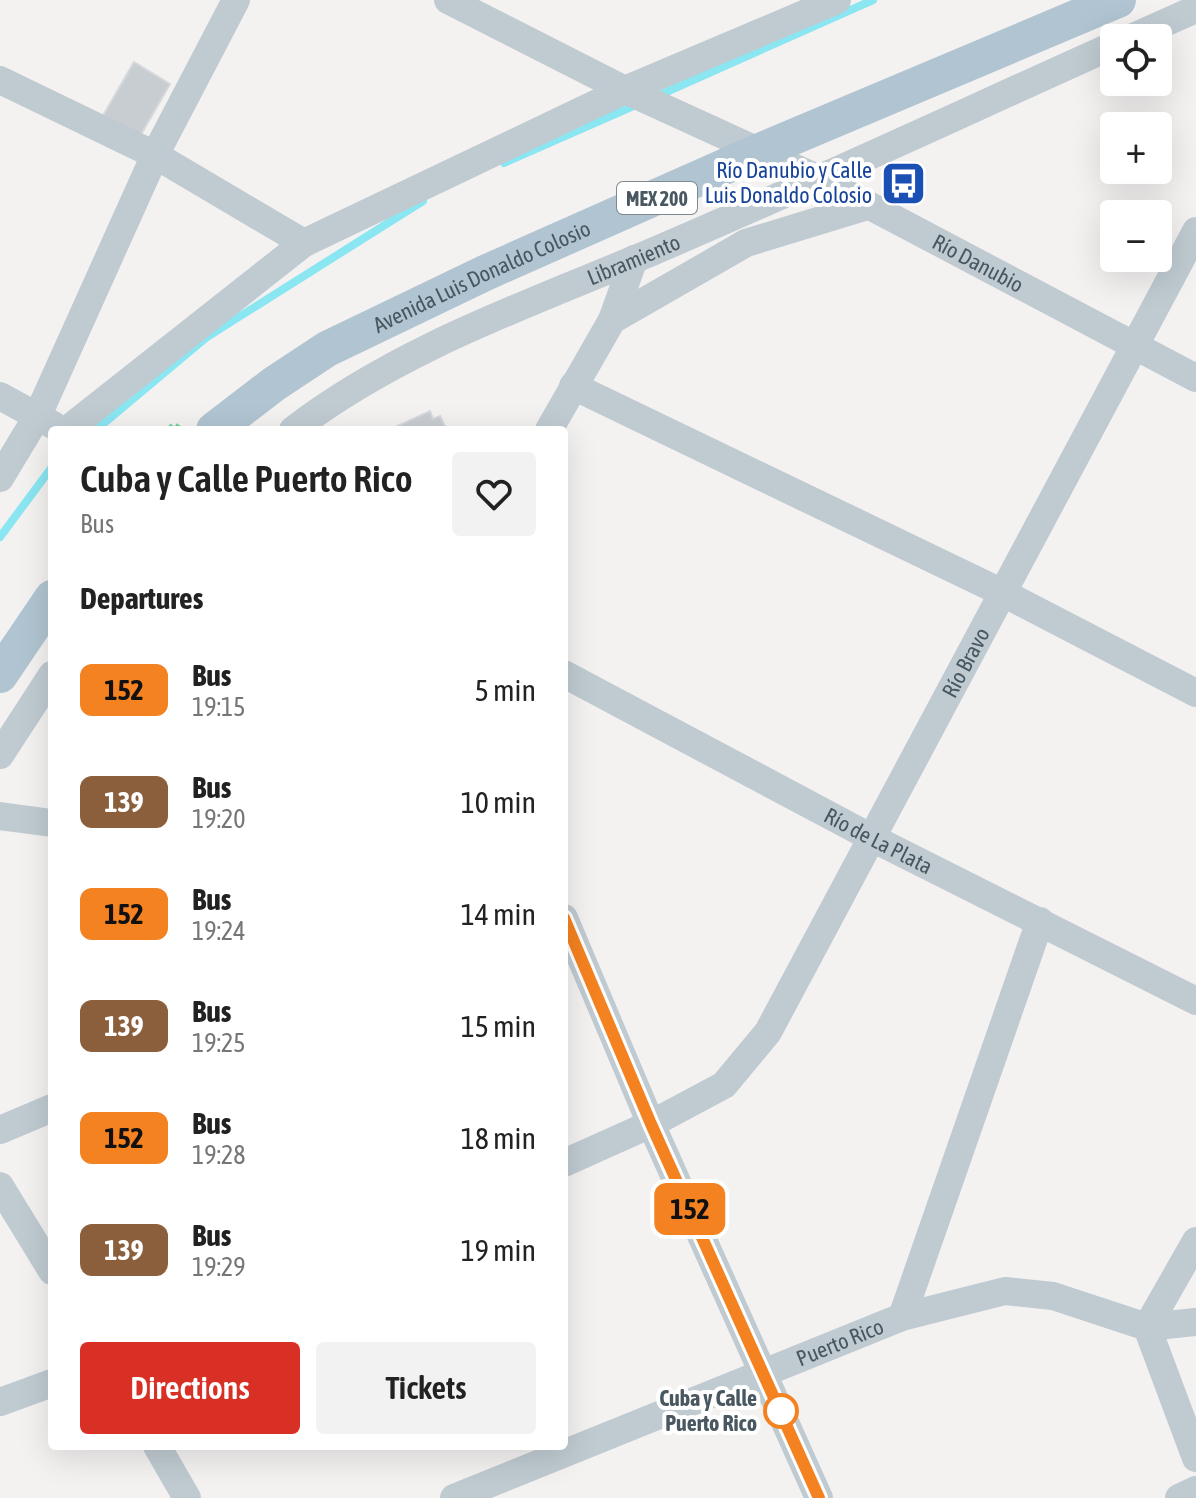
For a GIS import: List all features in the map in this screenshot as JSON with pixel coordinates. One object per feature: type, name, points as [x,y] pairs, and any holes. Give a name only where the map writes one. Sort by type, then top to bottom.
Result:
[{"type":"main road","name":"Avenida Luis Donaldo Colosio","points":[[219,426],[327,349],[485,273],[760,151],[1114,1]]},
{"type":"main road","points":[[0,675],[48,604]]},
{"type":"street","points":[[55,425],[155,155],[236,0]]},
{"type":"street","points":[[448,0],[630,93]]},
{"type":"street","points":[[55,425],[304,243],[837,0]]},
{"type":"street","points":[[1162,24],[1196,9]]},
{"type":"street","name":"Libramiento","points":[[299,426],[360,386],[505,311],[634,259],[1100,51]]},
{"type":"street","points":[[0,80],[155,155],[304,243]]},
{"type":"street","name":"Río Danubio","points":[[630,93],[817,178],[1196,378]]},
{"type":"street","points":[[612,320],[746,243],[867,206]]},
{"type":"street","name":"Río Bravo","points":[[651,1124],[724,1085],[768,1032],[874,839],[1196,231]]},
{"type":"street","points":[[551,426],[612,320],[634,259]]},
{"type":"street","points":[[485,273],[505,311]]},
{"type":"street","points":[[573,386],[1003,593],[1196,693]]},
{"type":"street","points":[[0,396],[55,425]]},
{"type":"street","points":[[0,478],[48,432]]},
{"type":"street","name":"Río de La Plata","points":[[568,676],[874,839],[1196,1001]]},
{"type":"street","points":[[0,755],[48,681]]},
{"type":"street","points":[[0,816],[48,822]]},
{"type":"street","points":[[902,1317],[1040,921]]},
{"type":"street","points":[[568,927],[651,1124],[819,1498]]},
{"type":"street","points":[[0,1130],[48,1110]]},
{"type":"street","points":[[568,1161],[651,1124]]},
{"type":"street","points":[[0,1186],[48,1264]]},
{"type":"street","points":[[1147,1327],[1196,1241]]},
{"type":"street","name":"Puerto Rico","points":[[454,1498],[902,1317],[1005,1291],[1053,1296],[1147,1327]]},
{"type":"street","points":[[1147,1327],[1196,1322]]},
{"type":"street","points":[[1147,1327],[1196,1458]]},
{"type":"street","points":[[0,1402],[48,1384]]},
{"type":"street","points":[[159,1450],[187,1498]]},
{"type":"street","points":[[1179,1498],[1196,1490]]},
{"type":"building","points":[[134,62],[170,84],[136,143],[100,121]]},
{"type":"building","points":[[430,411],[433,419],[440,416],[445,426],[398,426]]},
{"type":"waterway","points":[[655,97],[873,0]]},
{"type":"waterway","points":[[504,163],[638,104]]},
{"type":"waterway","points":[[101,426],[207,337],[423,201]]},
{"type":"waterway","points":[[0,537],[48,472]]},
{"type":"bus line","name":"152","points":[[568,927],[651,1124],[819,1498]]},
{"type":"place","name":"Río Danubio y Calle Luis Donaldo Colosio","points":[[903,183]]},
{"type":"place","name":"Cuba y Calle Puerto Rico","points":[[781,1411]]}]
